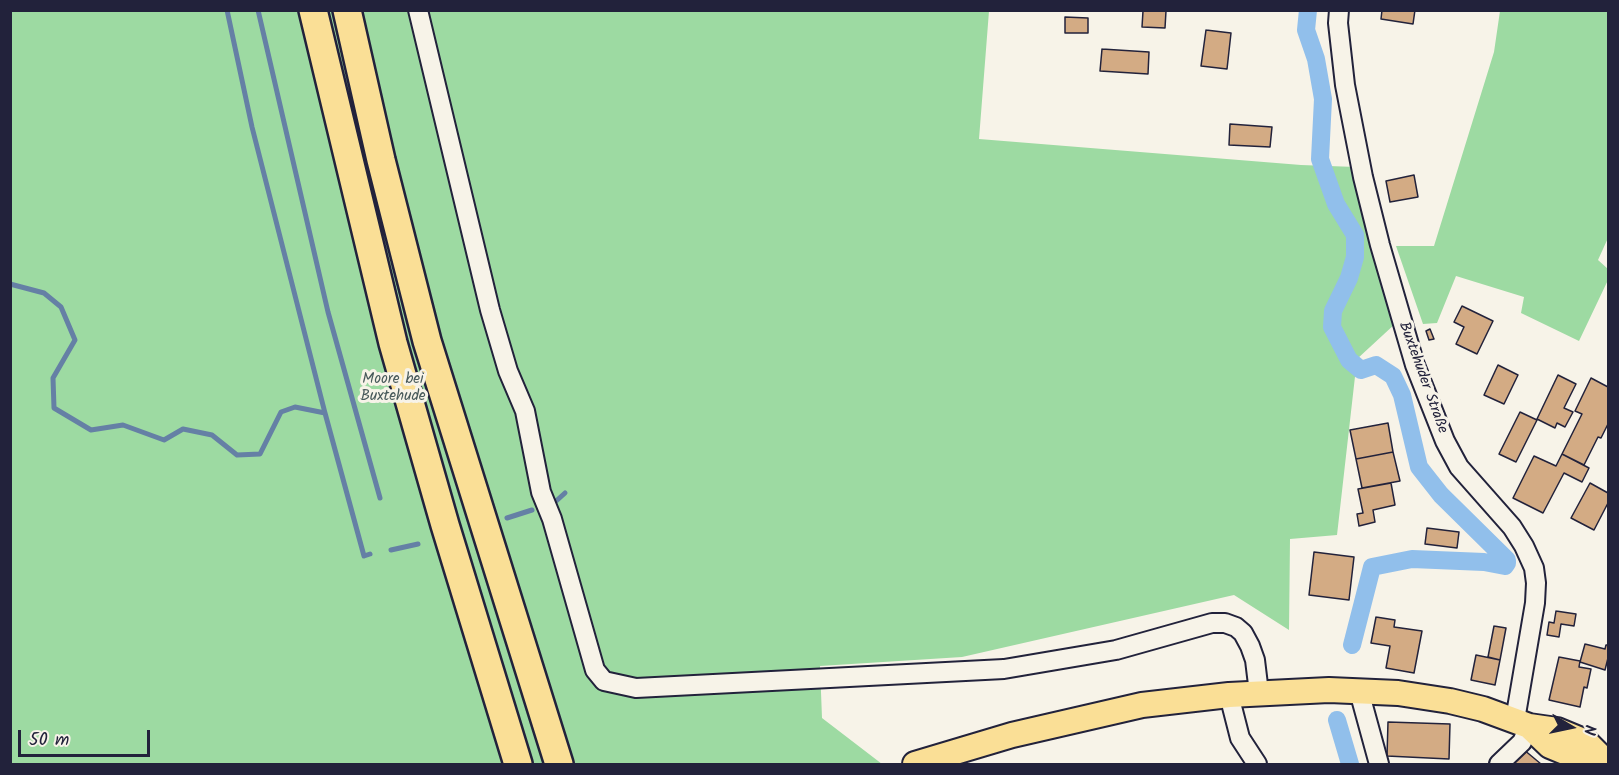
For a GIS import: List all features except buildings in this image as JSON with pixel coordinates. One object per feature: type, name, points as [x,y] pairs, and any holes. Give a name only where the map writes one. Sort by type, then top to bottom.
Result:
[{"type":"highway","points":[[313,10],[393,343],[412,462],[518,765]]},
{"type":"highway","points":[[346,10],[427,341],[559,765]]},
{"type":"highway","points":[[441,540],[480,700],[501,765]]},
{"type":"main road","points":[[915,765],[1012,735],[1153,704],[1229,695],[1329,690],[1424,697],[1483,709],[1522,723],[1557,730],[1586,742],[1606,761]]},
{"type":"street","points":[[418,10],[490,310],[508,371],[525,411],[541,492],[552,519],[595,670],[604,681],[636,688],[1004,669],[1116,650],[1212,623],[1225,623],[1236,627],[1243,633],[1250,646],[1255,660],[1259,693]]},
{"type":"street","name":"Buxtehuder Straße","points":[[1339,10],[1338,23],[1345,85],[1363,177],[1380,245],[1415,364],[1445,441],[1459,467],[1512,527],[1534,568],[1535,603],[1522,723]]},
{"type":"street","points":[[1359,691],[1379,765]]},
{"type":"street","points":[[1229,695],[1240,738],[1257,765]]},
{"type":"street","points":[[1499,765],[1522,742],[1522,723]]},
{"type":"green space","name":"Moore bei Buxtehude","points":[[10,11],[989,11],[979,139],[1301,165],[1356,167],[1396,323],[1357,359],[1337,535],[1290,539],[1289,630],[1234,595],[962,657],[820,666],[822,718],[882,764],[11,764]]},
{"type":"green space","points":[[1500,11],[1608,11],[1608,238],[1598,260],[1608,269],[1608,280],[1579,341],[1521,313],[1524,297],[1456,276],[1437,323],[1423,324],[1396,246],[1434,246],[1494,52]]},
{"type":"waterway","points":[[10,284],[44,293],[61,307],[75,340],[53,378],[54,408],[91,430],[123,425],[164,440],[183,429],[212,435],[237,455],[260,454],[281,412],[295,407],[325,413],[252,127],[227,10]]},
{"type":"waterway","points":[[258,10],[328,312],[380,498]]},
{"type":"waterway","points":[[1308,10],[1306,30],[1316,59],[1323,99],[1320,159],[1336,204],[1355,235],[1355,257],[1349,278],[1333,311],[1332,327],[1349,360],[1361,370],[1376,365],[1393,376],[1402,395],[1419,467],[1441,495],[1507,560],[1505,566],[1484,562],[1412,559],[1372,567],[1352,645]]},
{"type":"waterway","points":[[325,413],[364,556],[370,554]]},
{"type":"waterway","points":[[555,502],[565,493]]},
{"type":"waterway","points":[[507,518],[532,510]]},
{"type":"waterway","points":[[391,550],[418,544]]},
{"type":"waterway","points":[[1337,720],[1350,764]]}]
